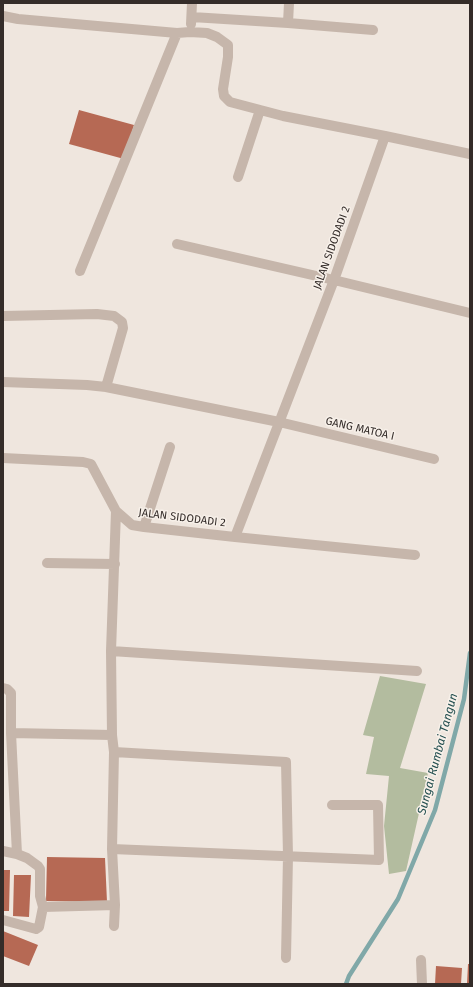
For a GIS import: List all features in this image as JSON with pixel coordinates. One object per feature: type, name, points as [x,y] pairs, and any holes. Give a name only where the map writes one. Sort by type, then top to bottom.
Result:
[{"type":"street","points":[[190,32],[192,3]]},
{"type":"street","points":[[288,23],[289,3]]},
{"type":"street","points":[[3,16],[18,19],[177,33],[207,33],[228,45],[228,56],[223,89],[224,96],[230,102],[283,116],[470,154]]},
{"type":"street","points":[[192,17],[373,30]]},
{"type":"street","points":[[80,271],[177,33]]},
{"type":"street","points":[[238,176],[260,110]]},
{"type":"street","name":"JALAN SIDODADI 2","points":[[3,458],[83,462],[91,464],[116,511],[132,524],[144,527],[235,537],[334,280],[385,136]]},
{"type":"street","points":[[177,244],[470,313]]},
{"type":"street","points":[[3,316],[97,314],[114,316],[122,322],[123,328],[106,387]]},
{"type":"street","name":"GANG MATOA I","points":[[3,382],[106,387],[279,422],[434,459]]},
{"type":"street","points":[[144,527],[170,447]]},
{"type":"street","points":[[114,926],[115,905],[112,849],[114,752],[112,736],[111,651],[116,511]]},
{"type":"street","points":[[235,537],[415,555]]},
{"type":"street","points":[[47,563],[115,564]]},
{"type":"street","points":[[111,651],[417,671]]},
{"type":"street","points":[[3,688],[7,689],[11,693],[11,733],[17,854]]},
{"type":"street","points":[[11,733],[112,736]]},
{"type":"street","points":[[114,752],[286,762],[288,856],[286,958]]},
{"type":"street","points":[[112,849],[379,860],[378,805],[332,805]]},
{"type":"street","points":[[3,851],[27,858],[38,866],[40,869],[40,896],[43,907],[39,927],[36,929],[3,920]]},
{"type":"street","points":[[43,907],[115,905]]},
{"type":"street","points":[[421,960],[422,984]]},
{"type":"green space","points":[[380,676],[426,684],[400,768],[428,773],[406,871],[389,874],[384,826],[389,776],[366,774],[374,737],[363,735]]},
{"type":"building","points":[[79,110],[134,125],[124,159],[69,144]]},
{"type":"building","points":[[47,857],[105,858],[107,902],[46,901]]},
{"type":"building","points":[[3,870],[10,870],[9,911],[3,911]]},
{"type":"building","points":[[14,875],[31,875],[29,917],[13,916]]},
{"type":"building","points":[[3,931],[38,945],[29,966],[3,956]]},
{"type":"building","points":[[468,964],[470,964],[470,984],[467,984]]},
{"type":"building","points":[[436,966],[462,968],[461,984],[435,984]]},
{"type":"waterway","name":"Sungai Rumbai Tangun","points":[[346,984],[349,976],[398,899],[435,810],[464,699],[470,653]]}]
